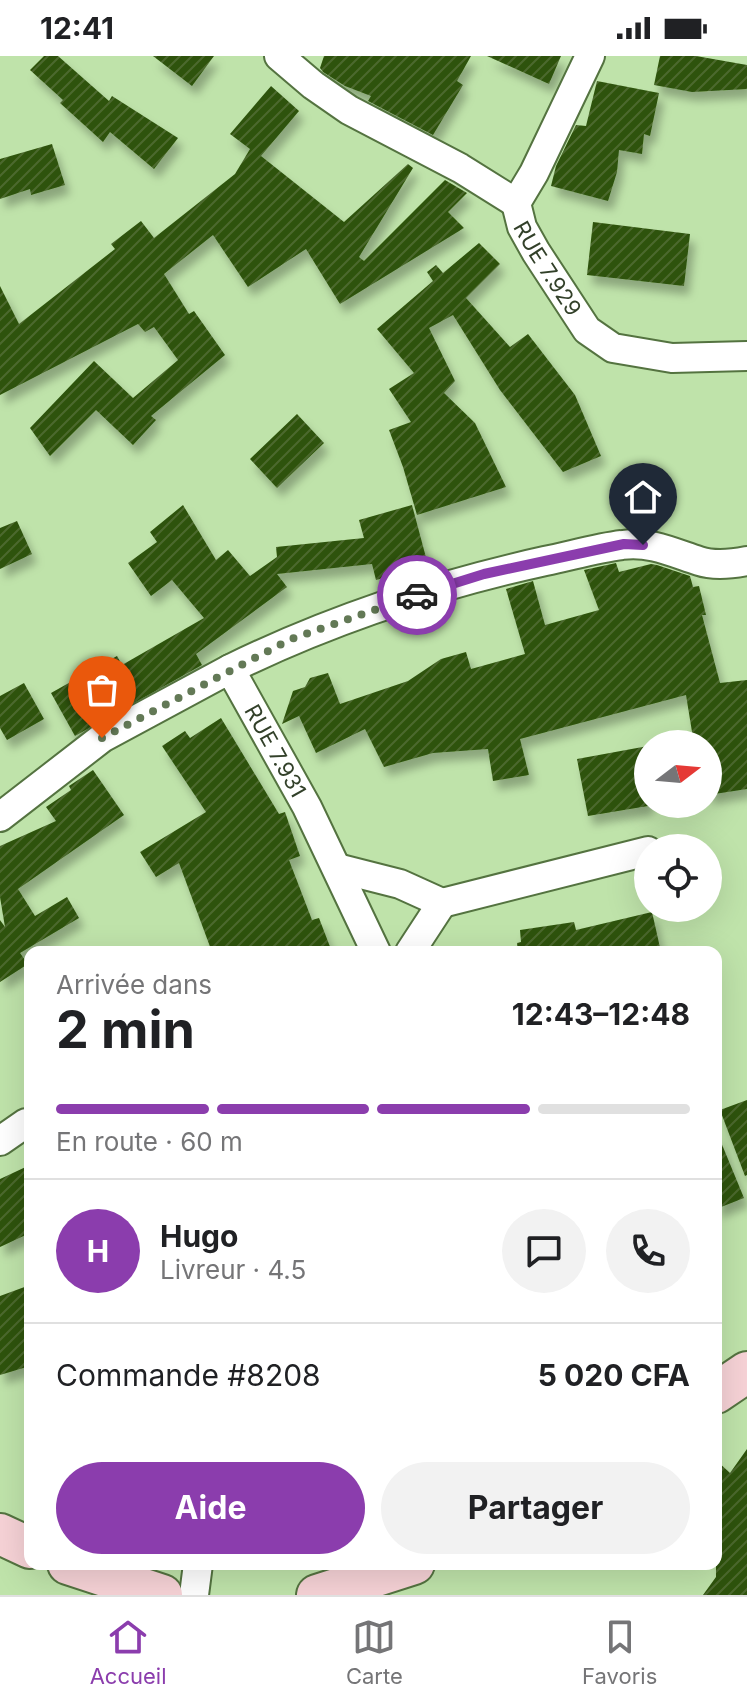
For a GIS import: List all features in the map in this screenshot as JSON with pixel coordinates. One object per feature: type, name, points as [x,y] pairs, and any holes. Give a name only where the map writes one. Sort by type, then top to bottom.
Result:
[{"type":"street","points":[[279,56],[349,110],[460,168],[516,203]]},
{"type":"street","name":"RUE 7.929","points":[[590,56],[534,173],[516,203],[522,227],[587,330],[613,348],[672,358],[747,356]]},
{"type":"street","points":[[4,808],[102,738],[230,669],[291,639],[385,605],[484,574],[624,544],[662,548],[701,562],[720,564],[747,561]]},
{"type":"street","name":"RUE 7.931","points":[[230,669],[307,807],[373,946]]},
{"type":"street","points":[[337,868],[400,884],[442,903],[634,855]]},
{"type":"street","points":[[414,946],[442,903]]},
{"type":"street","points":[[0,1141],[24,1124]]},
{"type":"street","points":[[722,1389],[747,1372]]},
{"type":"street","points":[[0,1534],[24,1545]]},
{"type":"street","points":[[86,1570],[162,1595]]},
{"type":"street","points":[[194,1595],[197,1570]]},
{"type":"street","points":[[317,1595],[395,1570]]},
{"type":"building","points":[[44,56],[58,56],[109,101],[112,96],[178,138],[154,169],[110,132],[103,142],[60,103],[63,100],[30,70]]},
{"type":"building","points":[[153,56],[214,56],[192,86]]},
{"type":"building","points":[[324,56],[471,56],[457,81],[463,85],[433,135],[368,101],[371,96],[345,86],[323,72],[320,68]]},
{"type":"building","points":[[487,56],[561,56],[549,84]]},
{"type":"building","points":[[660,56],[696,56],[747,65],[747,89],[692,92],[654,85]]},
{"type":"building","points":[[597,81],[659,93],[650,136],[644,134],[642,154],[619,150],[617,172],[608,201],[551,186],[556,166],[576,125],[586,126]]},
{"type":"building","points":[[271,86],[299,111],[261,156],[344,222],[408,164],[413,168],[359,257],[364,261],[445,180],[467,193],[448,212],[464,228],[340,304],[306,249],[248,287],[213,235],[164,274],[189,314],[194,311],[225,355],[151,416],[156,420],[133,445],[96,410],[50,456],[30,428],[94,361],[133,398],[178,360],[154,327],[145,332],[138,324],[0,395],[0,286],[19,324],[115,249],[111,244],[141,221],[154,238],[235,174],[250,149],[230,134]]},
{"type":"building","points":[[52,144],[65,185],[31,195],[30,189],[0,199],[0,159]]},
{"type":"building","points":[[593,222],[690,234],[684,286],[587,275]]},
{"type":"building","points":[[479,243],[500,264],[466,298],[510,347],[528,334],[575,395],[601,456],[563,472],[500,390],[453,315],[429,328],[455,381],[444,393],[475,423],[506,487],[417,515],[389,430],[411,422],[389,389],[414,373],[377,329],[433,281],[427,272],[436,265],[443,273]]},
{"type":"building","points":[[297,414],[324,443],[277,488],[250,459]]},
{"type":"building","points":[[183,505],[216,560],[228,550],[250,576],[277,557],[276,547],[364,538],[359,520],[412,505],[428,565],[376,580],[372,564],[277,574],[287,587],[196,654],[202,665],[75,736],[51,693],[117,656],[122,665],[204,618],[172,580],[151,596],[128,563],[157,542],[150,532]]},
{"type":"building","points":[[17,521],[32,554],[0,569],[0,528]]},
{"type":"building","points":[[616,563],[619,572],[651,564],[690,576],[693,587],[699,586],[706,615],[702,615],[720,683],[747,680],[747,789],[722,793],[722,730],[692,730],[686,695],[520,739],[529,775],[493,781],[488,749],[433,753],[384,767],[365,729],[316,753],[299,716],[282,724],[293,691],[305,687],[310,678],[328,673],[340,704],[408,681],[441,659],[466,652],[471,669],[525,654],[506,589],[533,581],[545,625],[599,610],[584,570]]},
{"type":"building","points":[[24,683],[44,719],[7,740],[0,728],[0,696]]},
{"type":"building","points":[[221,718],[279,814],[285,812],[300,856],[289,860],[312,920],[319,918],[330,946],[210,946],[179,863],[156,877],[140,852],[206,812],[162,746],[185,731],[190,738]]},
{"type":"building","points":[[634,749],[634,808],[588,816],[577,759]]},
{"type":"building","points":[[93,770],[124,815],[18,889],[35,916],[67,897],[79,918],[32,946],[24,946],[20,953],[24,967],[0,982],[0,920],[5,927],[0,897],[0,846],[56,821],[46,807],[71,790],[69,786]]},
{"type":"building","points":[[634,916],[634,922],[654,922],[660,946],[517,946],[521,942],[520,930],[574,922],[576,930]]},
{"type":"building","points":[[747,1100],[745,1176],[722,1115],[722,1109]]},
{"type":"building","points":[[722,1145],[744,1198],[722,1207]]},
{"type":"building","points":[[24,1168],[24,1236],[0,1247],[0,1179]]},
{"type":"building","points":[[24,1287],[24,1368],[0,1375],[0,1296]]},
{"type":"building","points":[[747,1449],[747,1595],[703,1595],[716,1577],[716,1570],[722,1570],[722,1466],[730,1473]]},
{"type":"way so far","points":[[102,738],[291,639],[417,595]]},
{"type":"route","points":[[417,595],[484,574],[624,544],[643,545]]}]
